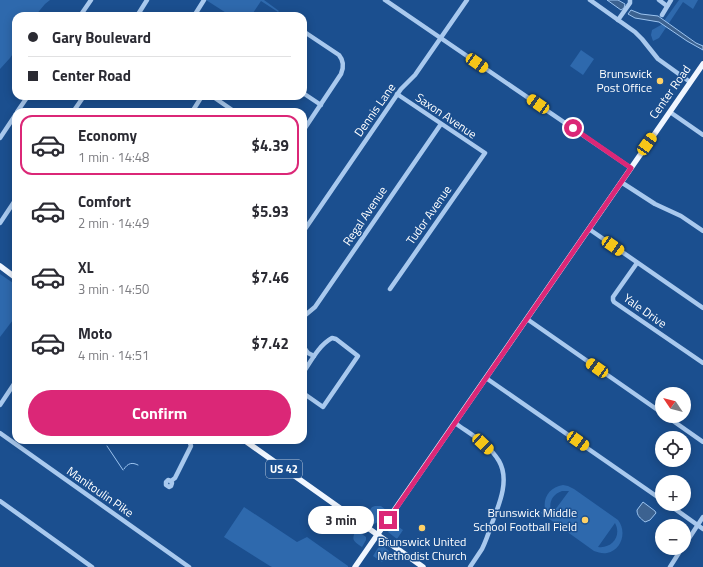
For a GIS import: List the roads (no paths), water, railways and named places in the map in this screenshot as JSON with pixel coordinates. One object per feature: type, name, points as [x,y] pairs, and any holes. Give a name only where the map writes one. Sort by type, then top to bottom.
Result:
[{"type":"main road","name":"Center Road","points":[[355,567],[703,64]]},
{"type":"main road","points":[[0,266],[12,275]]},
{"type":"main road","name":"US 42","points":[[250,444],[423,567]]},
{"type":"street","points":[[83,12],[91,0]]},
{"type":"street","points":[[140,12],[147,0]]},
{"type":"street","points":[[196,12],[204,0]]},
{"type":"street","points":[[385,0],[631,168]]},
{"type":"street","points":[[590,0],[635,32],[658,59],[690,82]]},
{"type":"street","points":[[618,20],[630,3],[630,0],[636,0]]},
{"type":"street","points":[[659,0],[667,6]]},
{"type":"street","points":[[662,15],[671,0]]},
{"type":"street","name":"Dennis Lane","points":[[307,226],[397,94],[415,75],[466,2]]},
{"type":"street","points":[[307,34],[339,55],[344,64],[344,69],[341,74],[307,125]]},
{"type":"street","name":"Saxon Avenue","points":[[397,94],[485,153]]},
{"type":"street","points":[[307,96],[320,105]]},
{"type":"street","points":[[218,100],[229,108]]},
{"type":"street","points":[[670,112],[703,135]]},
{"type":"street","points":[[0,138],[12,120]]},
{"type":"street","name":"Regal Avenue","points":[[307,314],[315,307],[441,124]]},
{"type":"street","name":"Tudor Avenue","points":[[390,289],[485,153]]},
{"type":"street","points":[[621,182],[655,204],[681,216],[703,231]]},
{"type":"street","points":[[0,223],[12,205]]},
{"type":"street","points":[[589,229],[703,308]]},
{"type":"street","name":"Yale Drive","points":[[637,262],[613,297],[614,302],[703,363]]},
{"type":"street","points":[[526,319],[655,408]]},
{"type":"street","points":[[307,367],[320,348],[332,338],[336,339],[358,356],[324,407],[307,396]]},
{"type":"street","points":[[307,352],[314,356]]},
{"type":"street","points":[[486,378],[655,495]]},
{"type":"street","points":[[0,404],[12,387]]},
{"type":"street","points":[[455,423],[489,449],[498,460],[503,472],[502,490],[495,516],[482,548],[470,567]]},
{"type":"street","points":[[676,423],[703,442]]},
{"type":"street","name":"Manitoulin Pike","points":[[0,433],[12,442]]},
{"type":"street","name":"Manitoulin Pike","points":[[16,444],[189,567]]},
{"type":"street","points":[[171,481],[175,478],[189,451],[190,444]]},
{"type":"street","points":[[0,502],[92,567]]},
{"type":"street","points":[[678,511],[703,528]]},
{"type":"street","points":[[691,535],[703,517]]},
{"type":"street","points":[[670,567],[678,555]]},
{"type":"waterway","points":[[107,446],[123,470]]},
{"type":"waterway","points":[[124,469],[130,464],[138,465]]},
{"type":"place","name":"Brunswick Post Office","points":[[660,81]]},
{"type":"place","name":"Brunswick Middle School Football Field","points":[[585,520]]},
{"type":"place","name":"Brunswick United Methodist Church","points":[[422,528]]}]
